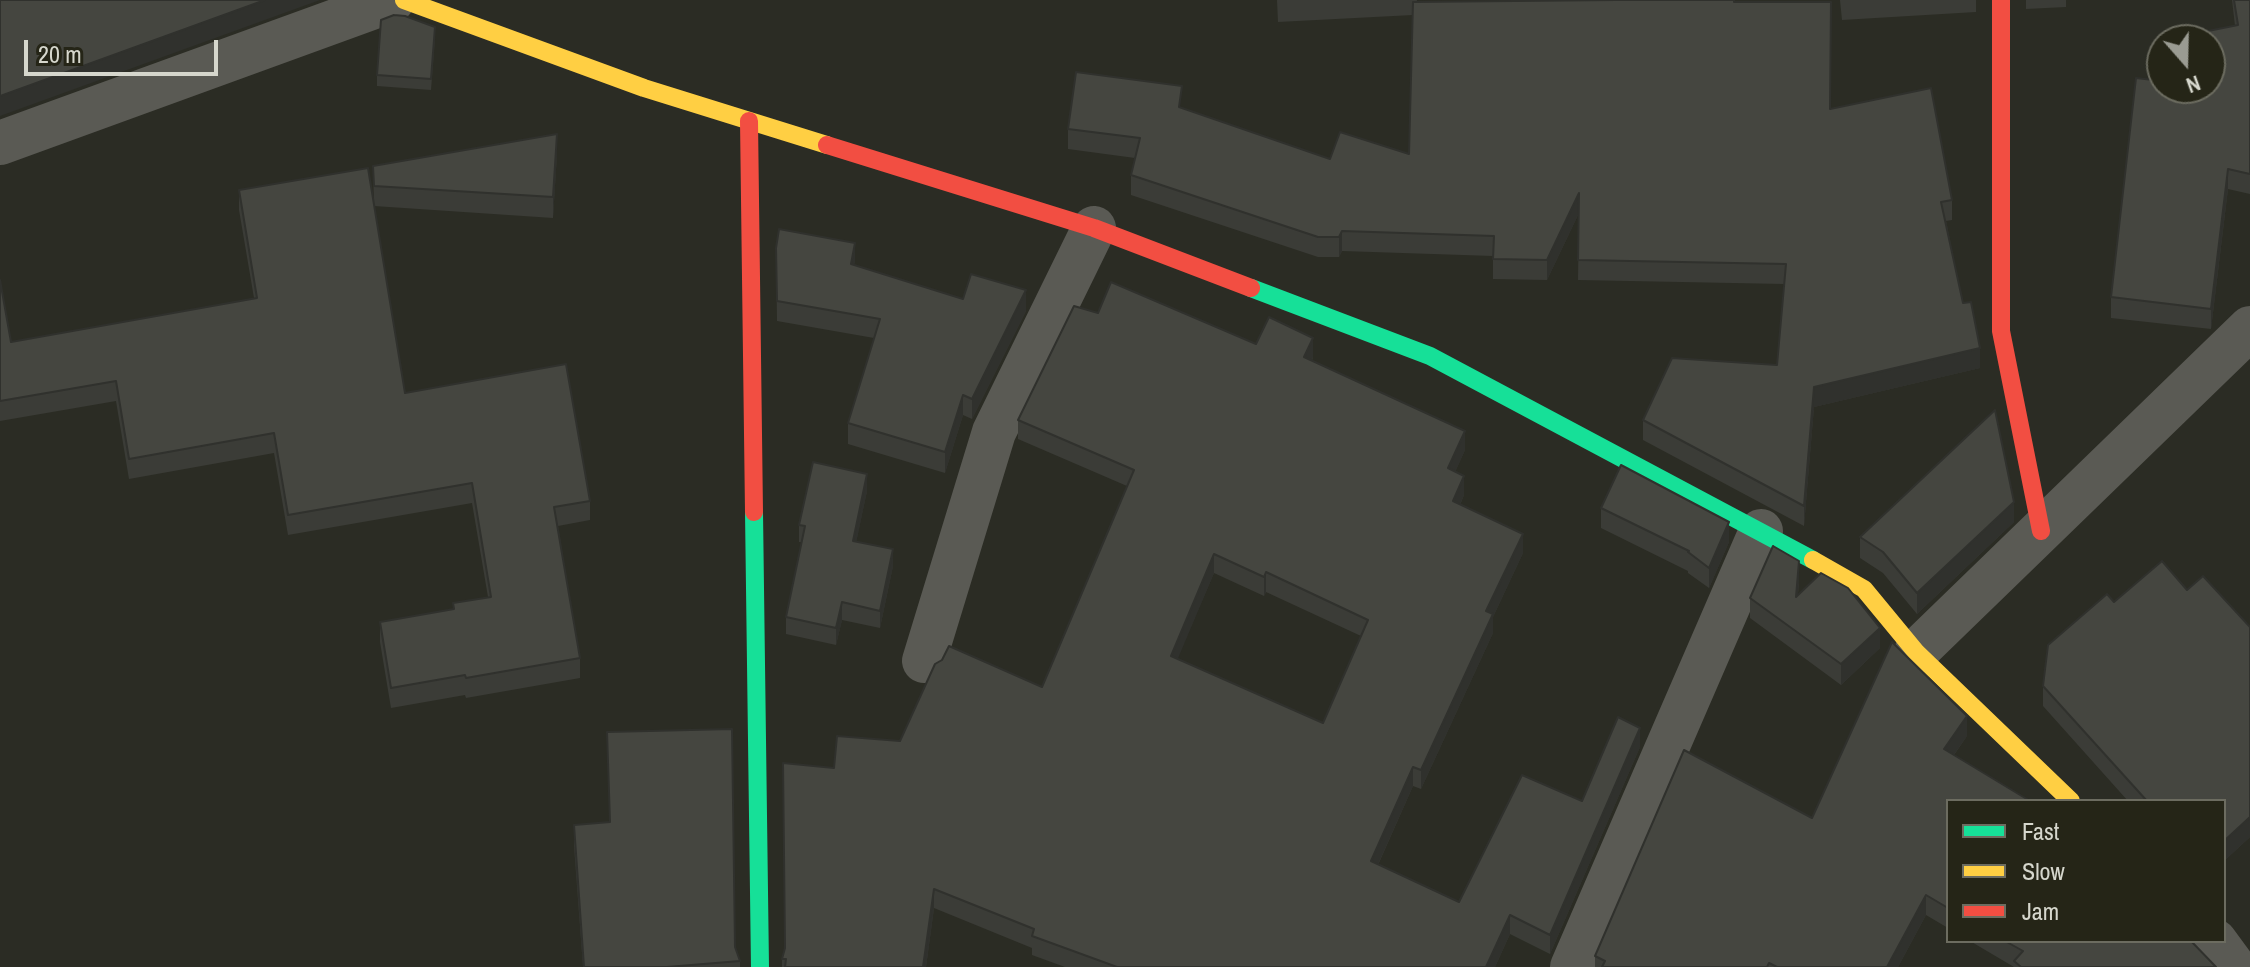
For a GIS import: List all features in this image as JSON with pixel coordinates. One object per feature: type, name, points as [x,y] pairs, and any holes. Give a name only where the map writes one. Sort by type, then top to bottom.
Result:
[{"type":"street","points":[[0,143],[393,0]]},
{"type":"street","points":[[404,0],[644,88],[1094,228],[1430,356],[1864,589],[1916,652],[2069,799]]},
{"type":"street","points":[[2001,0],[2001,331],[2041,531]]},
{"type":"street","points":[[749,121],[760,967]]},
{"type":"street","points":[[924,661],[994,432],[1094,228]]},
{"type":"street","points":[[1916,652],[2250,328]]},
{"type":"street","points":[[1572,967],[1761,531]]},
{"type":"street","points":[[2216,943],[2234,967]]},
{"type":"building","points":[[0,0],[265,0],[0,96]]},
{"type":"building","points":[[2234,0],[2250,0],[2250,174],[2228,169],[2211,309],[2111,297],[2136,78],[2146,79],[2146,104],[2226,104],[2226,27],[2238,25]]},
{"type":"building","points":[[1413,2],[1831,2],[1830,109],[1931,88],[1952,200],[1941,202],[1963,303],[1971,302],[1980,348],[1814,387],[1804,506],[1643,420],[1672,358],[1777,365],[1786,264],[1578,260],[1579,193],[1547,260],[1493,259],[1494,236],[1342,231],[1339,237],[1318,237],[1131,175],[1140,138],[1068,129],[1076,72],[1182,86],[1179,107],[1330,159],[1340,132],[1409,154]]},
{"type":"building","points":[[394,15],[435,27],[431,79],[377,75],[381,20]]},
{"type":"building","points":[[557,134],[553,197],[374,186],[373,166]]},
{"type":"building","points":[[368,168],[405,393],[566,364],[590,501],[554,507],[580,658],[391,688],[380,622],[454,609],[453,603],[491,597],[472,483],[288,515],[274,433],[129,459],[116,381],[0,401],[0,280],[11,342],[257,298],[239,190]]},
{"type":"building","points":[[779,229],[855,243],[851,264],[963,299],[971,274],[1026,290],[972,399],[963,395],[945,452],[848,423],[880,319],[777,301],[776,248]]},
{"type":"building","points":[[1111,282],[1256,344],[1269,317],[1313,338],[1304,357],[1465,431],[1448,468],[1464,476],[1453,501],[1523,534],[1486,611],[1493,614],[1421,770],[1413,767],[1371,861],[1459,902],[1522,775],[1582,801],[1618,717],[1640,728],[1550,935],[1510,915],[1486,967],[1117,967],[1032,936],[1034,929],[934,889],[923,967],[785,967],[786,959],[782,959],[785,948],[783,763],[834,768],[837,736],[900,741],[935,664],[942,660],[949,646],[1042,687],[1134,470],[1018,420],[1074,306],[1098,313]],"holes":[[[1214,554],[1264,577],[1266,572],[1368,620],[1323,723],[1171,656]]]},
{"type":"building","points":[[1995,410],[2014,502],[1917,593],[1883,552],[1860,537]]},
{"type":"building","points":[[813,462],[867,474],[853,541],[893,549],[880,611],[842,602],[836,628],[786,617],[805,526],[799,525]]},
{"type":"building","points":[[1621,465],[1729,522],[1709,568],[1689,551],[1601,508]]},
{"type":"building","points":[[1773,546],[1799,561],[1796,597],[1821,573],[1848,588],[1880,628],[1841,664],[1750,598]]},
{"type":"building","points":[[2162,561],[2187,590],[2203,576],[2250,627],[2250,817],[2226,839],[2226,799],[2145,799],[2043,686],[2048,645],[2107,594],[2114,602]]},
{"type":"building","points":[[1892,642],[1967,716],[1944,749],[2027,799],[1946,799],[1946,907],[1926,895],[1887,967],[1777,967],[1769,963],[1767,967],[1602,967],[1605,961],[1595,956],[1684,750],[1812,818]]},
{"type":"building","points":[[732,729],[735,947],[740,961],[667,967],[584,967],[574,825],[610,822],[607,732]]},
{"type":"building","points":[[2009,943],[2193,943],[2216,967],[2021,967],[2014,961],[2023,951]]},
{"type":"traffic: fast","points":[[1251,288],[1430,356],[1813,560]]},
{"type":"traffic: fast","points":[[754,512],[760,967]]},
{"type":"traffic: slow","points":[[404,0],[644,88],[827,145]]},
{"type":"traffic: slow","points":[[1813,560],[1864,589],[1916,652],[2069,799]]},
{"type":"traffic: jam","points":[[2001,0],[2001,331],[2041,531]]},
{"type":"traffic: jam","points":[[749,121],[754,512]]},
{"type":"traffic: jam","points":[[827,145],[1094,228],[1251,288]]}]
